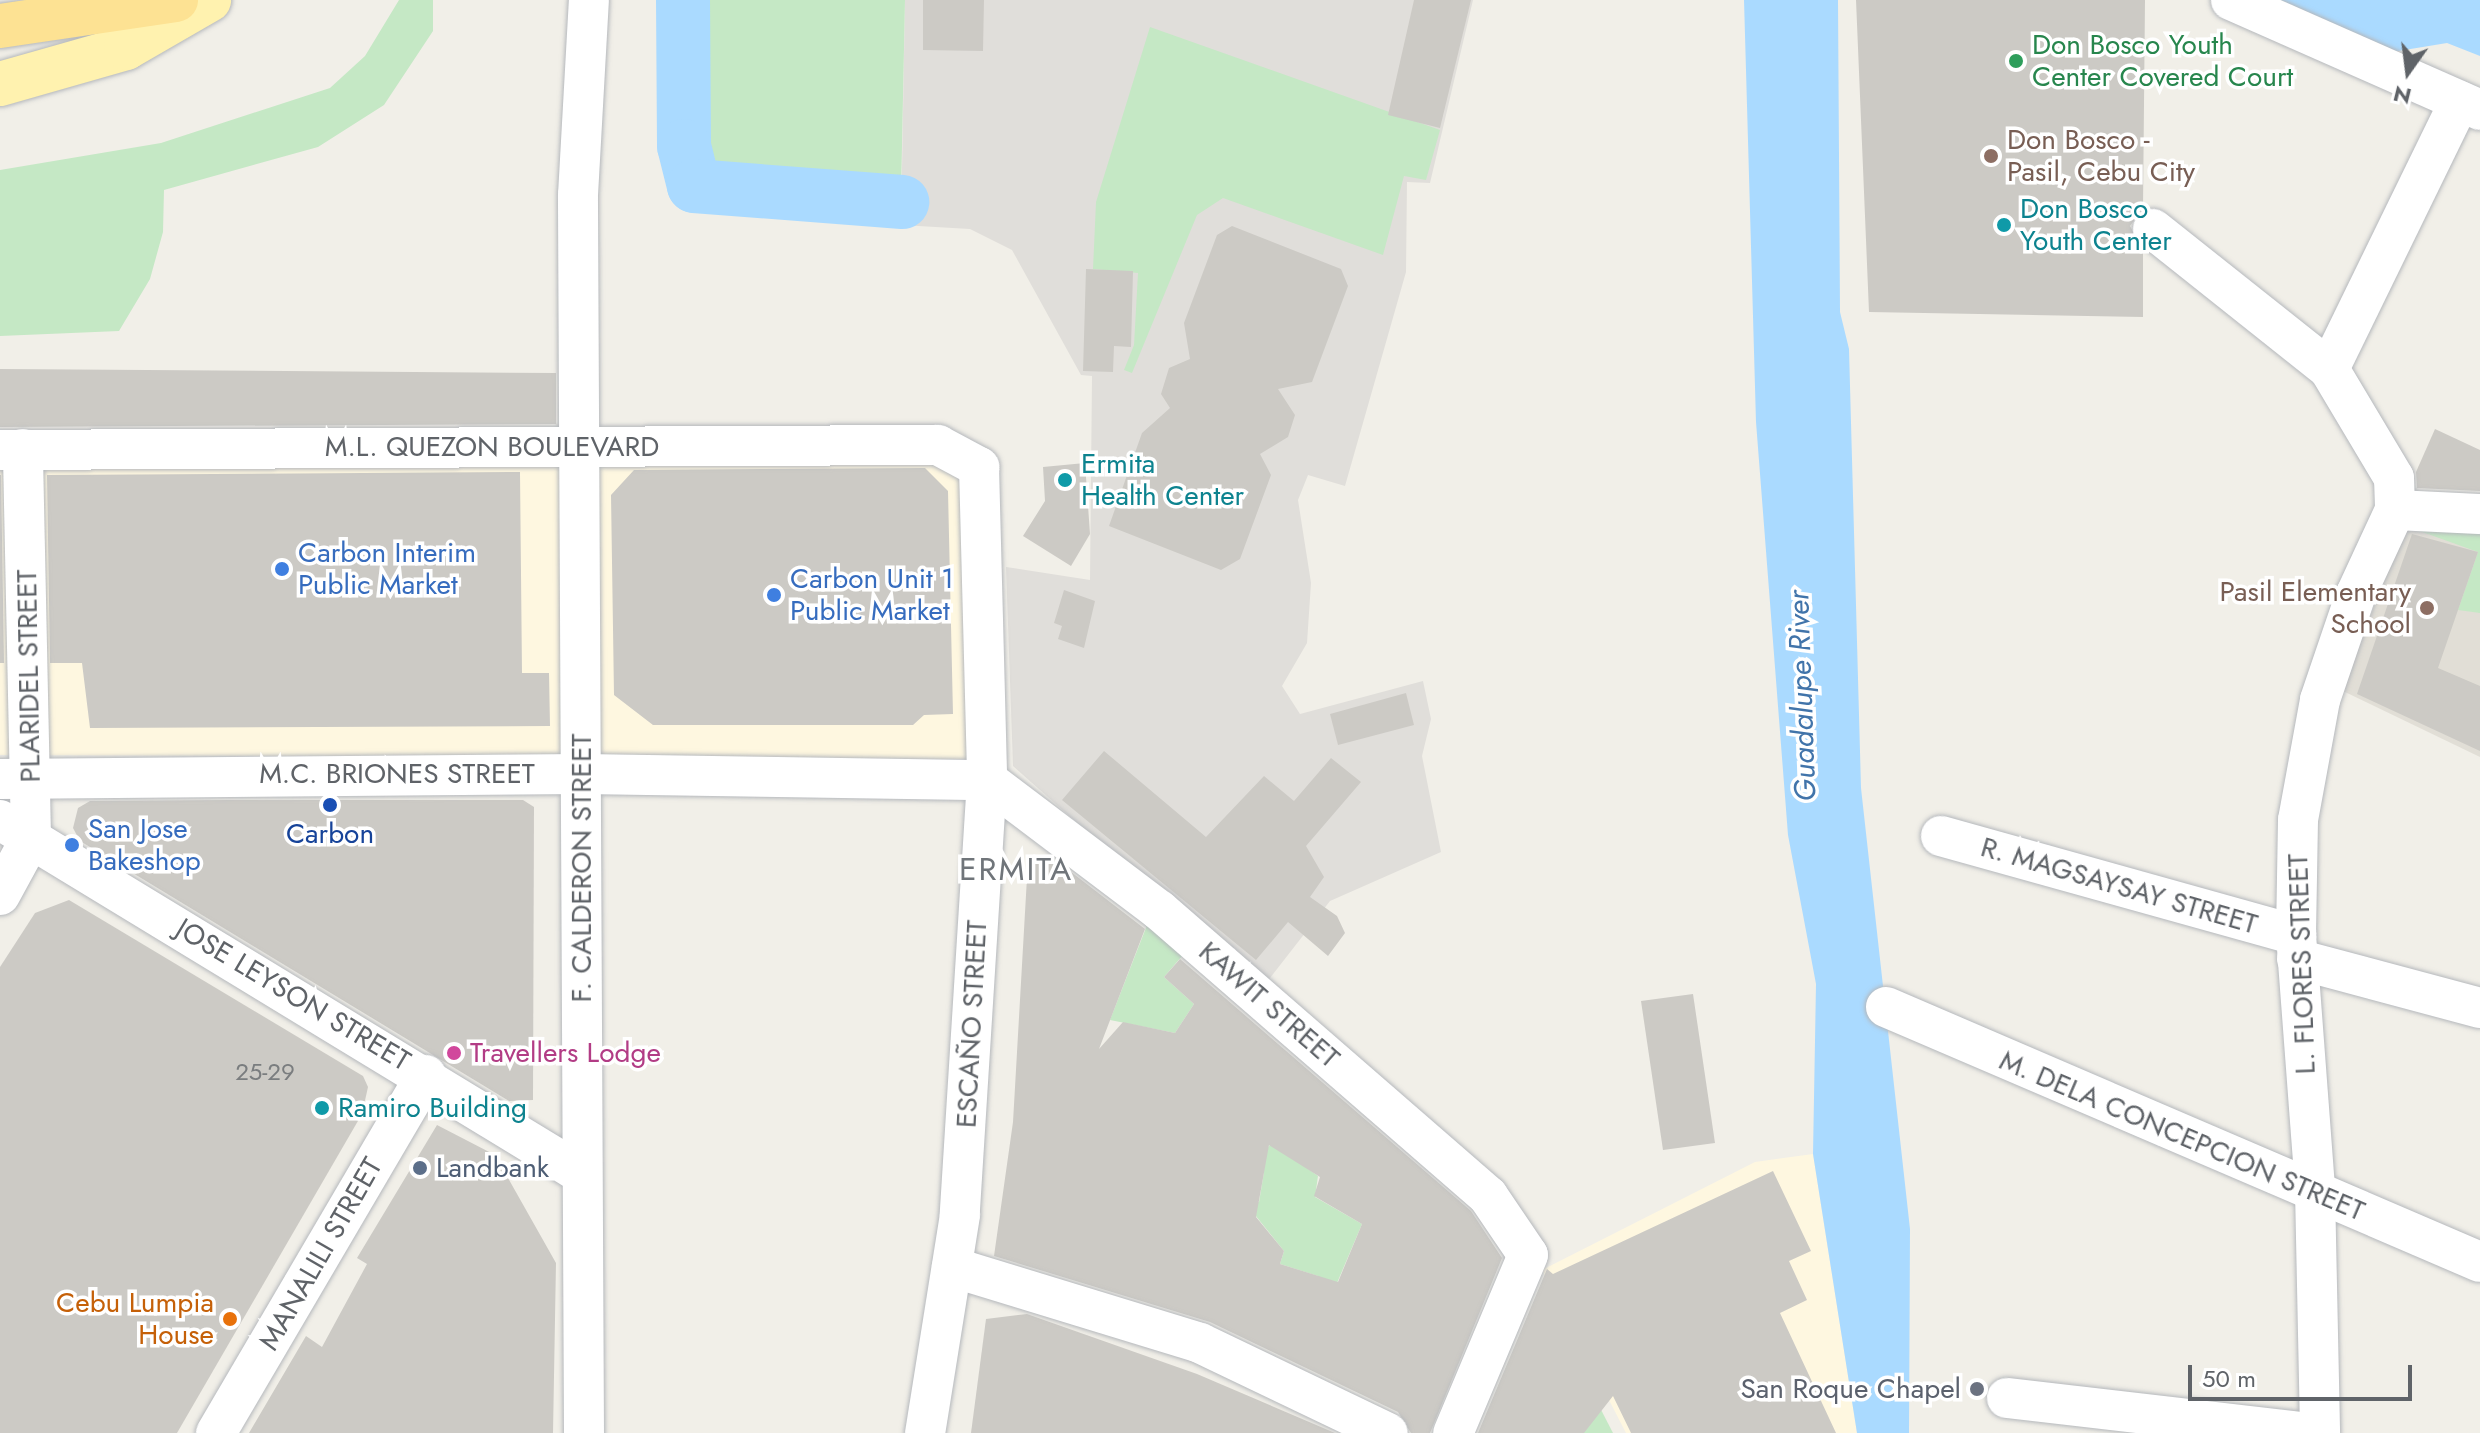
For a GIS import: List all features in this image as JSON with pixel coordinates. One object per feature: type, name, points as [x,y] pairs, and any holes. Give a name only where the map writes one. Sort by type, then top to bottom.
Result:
[{"type":"highway","points":[[0,26],[176,0]]},
{"type":"main road","points":[[0,84],[126,48],[209,0]]},
{"type":"street","name":"F. CALDERON STREET","points":[[584,1433],[578,195],[589,0]]},
{"type":"street","points":[[2231,0],[2470,105],[2329,369]]},
{"type":"street","points":[[2153,229],[2329,369],[2394,478],[2395,510],[2480,514]]},
{"type":"street","name":"M.L. QUEZON BOULEVARD","points":[[12,450],[938,445],[979,467]]},
{"type":"street","name":"PLARIDEL STREET","points":[[0,895],[16,829],[12,450]]},
{"type":"street","name":"ESCAÑO STREET","points":[[925,1433],[952,1267],[987,780],[979,467]]},
{"type":"street","name":"L. FLORES STREET","points":[[2320,1433],[2315,1190],[2297,947],[2298,820],[2320,700],[2356,594],[2395,510]]},
{"type":"street","name":"M.C. BRIONES STREET","points":[[16,778],[583,774],[987,780]]},
{"type":"street","name":"KAWIT STREET","points":[[987,780],[1159,910],[1476,1186],[1528,1255],[1453,1433]]},
{"type":"street","name":"JOSE LEYSON STREET","points":[[16,829],[426,1075],[582,1174]]},
{"type":"street","name":"R. MAGSAYSAY STREET","points":[[1941,836],[2297,947],[2480,1008]]},
{"type":"street","name":"M. DELA CONCEPCION STREET","points":[[1886,1007],[2480,1262]]},
{"type":"street","name":"MANALILI STREET","points":[[216,1433],[426,1075]]},
{"type":"street","points":[[952,1267],[1200,1343],[1388,1433]]},
{"type":"street","points":[[2007,1398],[2308,1433]]},
{"type":"shaded area","points":[[905,0],[1473,0],[1430,183],[1407,182],[1406,272],[1345,486],[1308,475],[1298,500],[1311,583],[1307,643],[1282,686],[1300,714],[1423,681],[1431,719],[1422,756],[1441,852],[1330,901],[1263,987],[1013,766],[1006,567],[1090,580],[1092,376],[1081,375],[1012,250],[970,229],[901,225]]},
{"type":"shaded area","points":[[929,451],[963,475],[971,759],[0,755],[0,454]]},
{"type":"shaded area","name":"Pasil Elementary School","points":[[2405,522],[2480,526],[2480,757],[2343,691]]},
{"type":"shaded area","points":[[1813,1154],[1857,1433],[1626,1433],[1542,1270],[1755,1162]]},
{"type":"green space","points":[[399,0],[433,0],[433,31],[384,105],[318,147],[164,190],[163,232],[150,279],[119,331],[0,336],[0,170],[161,143],[330,88],[365,56]]},
{"type":"green space","points":[[695,0],[905,0],[901,194],[698,176]]},
{"type":"green space","points":[[1150,27],[1440,130],[1426,180],[1404,176],[1383,255],[1223,198],[1197,215],[1132,373],[1124,370],[1134,345],[1138,273],[1093,269],[1096,202]]},
{"type":"green space","points":[[2480,528],[2480,613],[2458,610],[2478,552],[2414,529]]},
{"type":"green space","points":[[1149,920],[1183,955],[1164,977],[1194,1004],[1175,1033],[1110,1020]]},
{"type":"green space","points":[[1277,1134],[1283,1151],[1318,1176],[1315,1197],[1362,1224],[1326,1309],[1310,1302],[1318,1276],[1280,1264],[1284,1251],[1247,1205],[1259,1202],[1264,1172],[1254,1169]]},
{"type":"green space","points":[[1597,1402],[1613,1433],[1559,1433]]},
{"type":"water","name":"Guadalupe River","points":[[1744,0],[1838,0],[1840,312],[1849,349],[1861,788],[1910,1229],[1909,1433],[1857,1433],[1813,1154],[1816,984],[1788,835],[1756,422]]},
{"type":"water","points":[[2240,0],[2480,0],[2480,56],[2447,43],[2374,55]]},
{"type":"building","points":[[923,0],[984,0],[983,51],[923,50]]},
{"type":"building","points":[[1414,0],[1471,0],[1440,128],[1388,115]]},
{"type":"building","name":"Don Bosco - Pasil, Cebu City","points":[[1856,0],[2145,0],[2143,208],[2130,226],[2143,250],[2143,317],[1869,312]]},
{"type":"building","points":[[1232,226],[1341,269],[1348,286],[1312,382],[1278,389],[1295,415],[1288,437],[1260,454],[1271,475],[1240,559],[1221,570],[1109,526],[1142,433],[1170,408],[1161,394],[1169,368],[1190,359],[1184,323],[1217,235]]},
{"type":"building","points":[[1086,269],[1133,271],[1131,347],[1114,346],[1113,372],[1083,371]]},
{"type":"building","points":[[0,369],[556,373],[556,424],[0,427]]},
{"type":"building","points":[[2435,429],[2480,450],[2480,491],[2417,488],[2416,472]]},
{"type":"building","points":[[1085,463],[1090,534],[1071,566],[1023,536],[1045,501],[1043,467]]},
{"type":"building","name":"Carbon Unit 1 Public Market","points":[[925,468],[948,491],[953,714],[924,715],[913,725],[653,725],[614,695],[611,495],[634,470]]},
{"type":"building","name":"Carbon Interim Public Market","points":[[520,472],[522,673],[549,673],[550,726],[90,728],[82,663],[50,663],[47,475]]},
{"type":"building","points":[[1,475],[4,663],[0,663]]},
{"type":"building","name":"Pasil Elementary School","points":[[2412,534],[2478,552],[2438,668],[2480,686],[2480,751],[2357,694]]},
{"type":"building","points":[[1064,590],[1095,601],[1084,648],[1058,639],[1062,626],[1054,623]]},
{"type":"building","points":[[1406,693],[1414,725],[1338,745],[1330,714]]},
{"type":"building","points":[[1104,751],[1206,837],[1264,776],[1294,801],[1331,758],[1361,782],[1306,846],[1324,877],[1310,897],[1337,916],[1345,933],[1328,956],[1288,922],[1256,960],[1062,800]]},
{"type":"building","points":[[523,800],[534,807],[533,1100],[509,1101],[80,841],[73,828],[78,808],[90,801]]},
{"type":"building","points":[[1028,860],[1062,865],[1145,929],[1099,1049],[1123,1022],[1175,1033],[1194,1004],[1164,977],[1180,959],[1471,1211],[1502,1258],[1430,1433],[1411,1433],[1398,1412],[1210,1322],[994,1256],[1013,1122]],"holes":[[[1269,1145],[1320,1177],[1314,1196],[1362,1224],[1338,1282],[1280,1264],[1284,1251],[1256,1217]]]},
{"type":"building","points":[[69,900],[363,1076],[368,1087],[362,1114],[177,1433],[0,1433],[0,967],[35,913]]},
{"type":"building","points":[[1693,994],[1715,1143],[1663,1150],[1641,1001]]},
{"type":"building","points":[[437,1125],[495,1155],[556,1263],[553,1433],[249,1433],[306,1336],[322,1347],[367,1264],[357,1258]]},
{"type":"building","points":[[1773,1171],[1811,1251],[1789,1261],[1807,1300],[1780,1313],[1836,1433],[1631,1433],[1613,1396],[1584,1433],[1478,1433],[1547,1269],[1553,1274]]},
{"type":"building","points":[[1027,1314],[1197,1374],[1335,1433],[971,1433],[986,1319]]},
{"type":"waterway","points":[[683,0],[684,146],[694,186],[902,202]]},
{"type":"place","name":"Don Bosco Youth Center Covered Court","points":[[2016,61]]},
{"type":"place","name":"Don Bosco - Pasil, Cebu City","points":[[1991,156]]},
{"type":"place","name":"Don Bosco Youth Center","points":[[2004,225]]},
{"type":"place","name":"Ermita Health Center","points":[[1065,480]]},
{"type":"place","name":"Carbon Interim Public Market","points":[[282,569]]},
{"type":"place","name":"Carbon Unit 1 Public Market","points":[[774,595]]},
{"type":"place","name":"Pasil Elementary School","points":[[2427,608]]},
{"type":"place","name":"Carbon","points":[[330,805]]},
{"type":"place","name":"San Jose Bakeshop","points":[[72,845]]},
{"type":"place","name":"Travellers Lodge","points":[[454,1053]]},
{"type":"place","name":"Ramiro Building","points":[[322,1108]]},
{"type":"place","name":"Landbank","points":[[420,1168]]},
{"type":"place","name":"Cebu Lumpia House","points":[[230,1319]]},
{"type":"place","name":"San Roque Chapel","points":[[1977,1389]]},
{"type":"district","name":"ERMITA","points":[[1016,869]]}]
